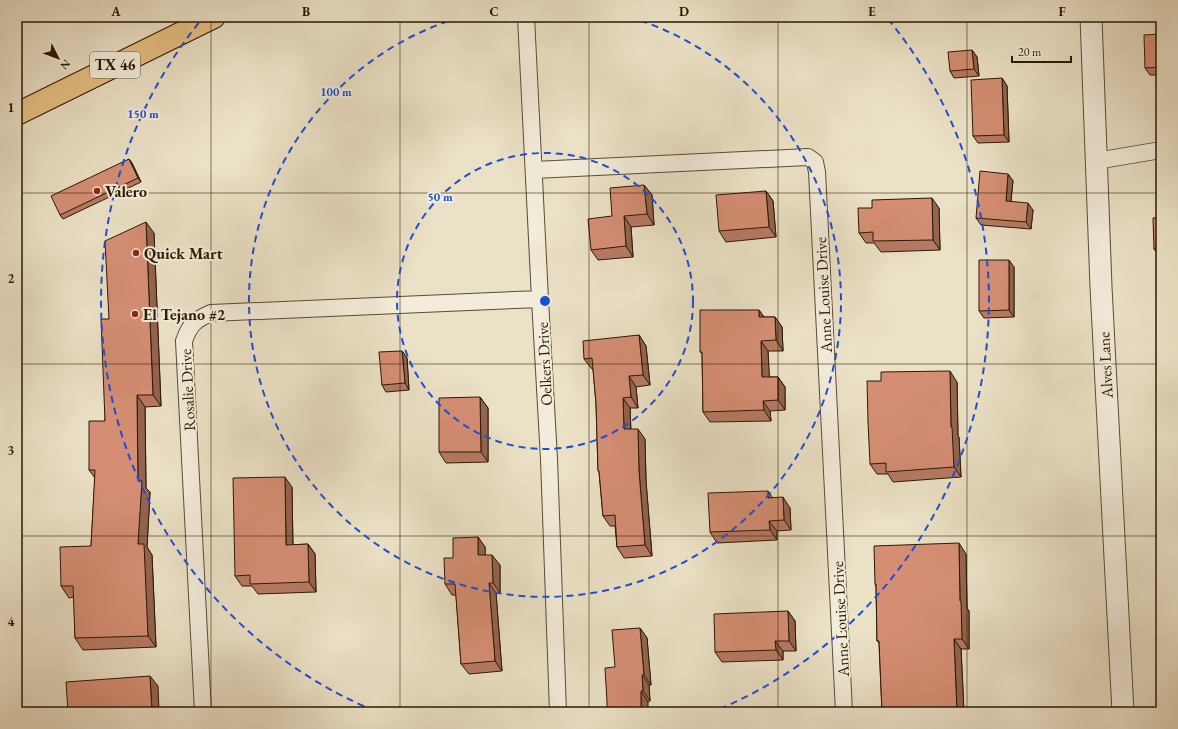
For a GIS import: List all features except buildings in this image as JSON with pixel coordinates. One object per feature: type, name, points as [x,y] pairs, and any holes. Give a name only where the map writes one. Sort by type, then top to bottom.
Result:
[{"type":"main road","name":"TX 46","points":[[17,114],[214,17]]},
{"type":"street","name":"Oelkers Drive","points":[[526,17],[549,460],[558,712]]},
{"type":"street","name":"Alves Lane","points":[[1091,17],[1102,310],[1123,712]]},
{"type":"street","points":[[1096,161],[1161,150]]},
{"type":"street","name":"Anne Louise Drive","points":[[534,170],[808,157],[815,162],[817,172],[844,712]]},
{"type":"street","name":"Rosalie Drive","points":[[202,712],[184,341],[188,330],[198,319],[212,313],[540,299]]},
{"type":"place","name":"Valero","points":[[97,191]]},
{"type":"place","name":"Quick Mart","points":[[136,253]]},
{"type":"place","name":"El Tejano #2","points":[[135,314]]}]
